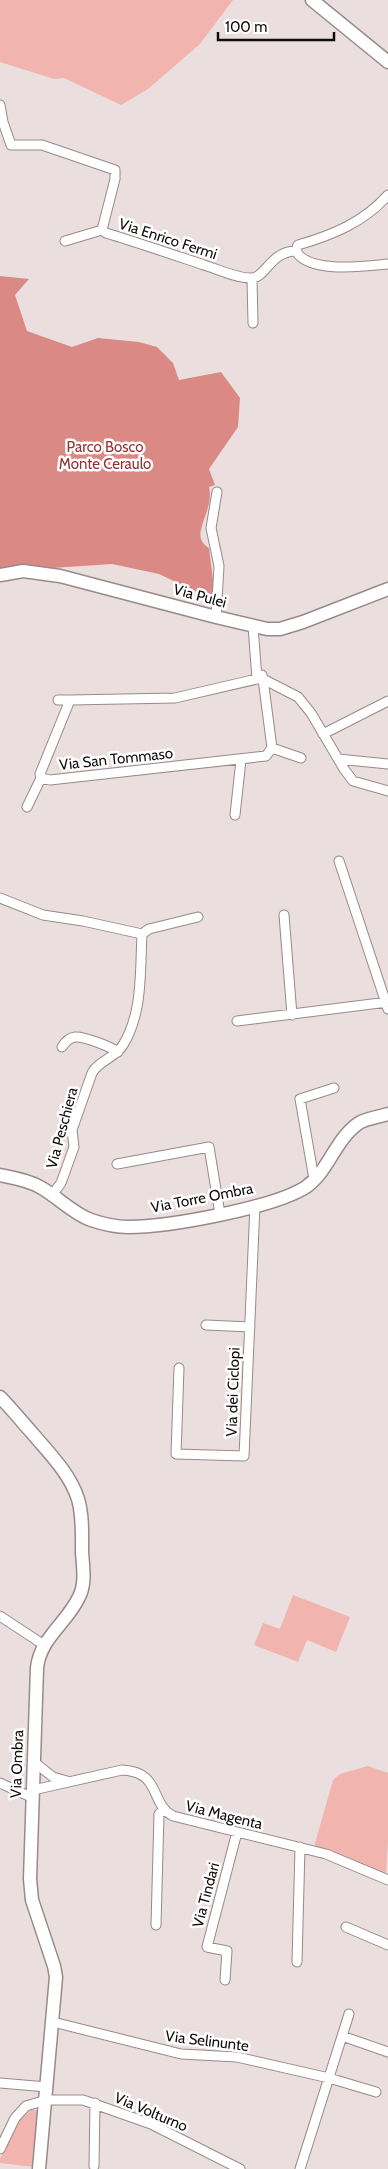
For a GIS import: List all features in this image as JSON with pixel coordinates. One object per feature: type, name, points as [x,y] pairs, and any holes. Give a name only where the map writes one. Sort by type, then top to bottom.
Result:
[{"type":"main road","points":[[312,0],[388,62]]},
{"type":"main road","name":"Via Pulei","points":[[0,575],[23,571],[60,576],[256,627],[280,628],[290,626],[388,589]]},
{"type":"main road","name":"Via Torre Ombra","points":[[0,1175],[33,1183],[52,1194],[79,1215],[99,1223],[116,1226],[149,1226],[220,1214],[288,1196],[306,1186],[321,1172],[347,1132],[361,1122],[388,1114]]},
{"type":"main road","name":"Via Ombra","points":[[0,1398],[63,1470],[75,1491],[80,1510],[83,1575],[81,1593],[74,1606],[44,1645],[37,1668],[31,1891],[56,1977],[39,2169]]},
{"type":"street","name":"Via Enrico Fermi","points":[[0,105],[3,122],[11,145],[33,144],[52,147],[115,170],[115,179],[102,230],[252,279]]},
{"type":"street","points":[[296,251],[298,244],[338,232],[358,220],[388,195]]},
{"type":"street","points":[[65,241],[102,230]]},
{"type":"street","points":[[253,323],[252,279],[260,275],[278,256],[287,251],[296,251],[304,259],[323,266],[356,267],[388,264]]},
{"type":"street","points":[[216,617],[219,566],[211,528],[217,492]]},
{"type":"street","points":[[256,627],[260,679],[272,748],[301,758]]},
{"type":"street","points":[[58,700],[175,698],[260,679],[298,697],[311,714],[338,759],[356,782],[388,791]]},
{"type":"street","name":"Via San Tommaso","points":[[70,700],[40,774],[41,778],[50,780],[241,760],[266,756],[272,748]]},
{"type":"street","points":[[323,734],[388,700]]},
{"type":"street","points":[[338,759],[388,764]]},
{"type":"street","points":[[235,815],[241,760]]},
{"type":"street","points":[[27,807],[41,778]]},
{"type":"street","points":[[237,1021],[388,1005],[339,861]]},
{"type":"street","points":[[0,898],[43,916],[84,921],[142,934],[149,929],[198,917]]},
{"type":"street","points":[[284,915],[292,1015]]},
{"type":"street","name":"Via Peschiera","points":[[52,1194],[61,1183],[74,1147],[72,1130],[94,1068],[118,1052],[134,1021],[138,1000],[142,934]]},
{"type":"street","points":[[62,1047],[70,1039],[78,1037],[112,1047],[118,1052]]},
{"type":"street","points":[[314,1179],[300,1099],[334,1088]]},
{"type":"street","points":[[117,1164],[210,1147],[220,1214]]},
{"type":"street","name":"Via dei Ciclopi","points":[[179,1368],[176,1454],[244,1456],[255,1206]]},
{"type":"street","points":[[206,1325],[250,1327]]},
{"type":"street","points":[[0,1616],[44,1645]]},
{"type":"street","points":[[34,1762],[53,1778],[70,1782]]},
{"type":"street","name":"Via Magenta","points":[[33,1794],[70,1782],[122,1770],[137,1773],[152,1785],[164,1810],[178,1818],[326,1854],[388,1880]]},
{"type":"street","points":[[0,1783],[33,1794]]},
{"type":"street","points":[[156,1925],[159,1814],[164,1810]]},
{"type":"street","name":"Via Tindari","points":[[225,1980],[227,1951],[207,1947],[237,1832]]},
{"type":"street","points":[[298,1962],[300,1847]]},
{"type":"street","points":[[346,1927],[388,1945]]},
{"type":"street","points":[[300,2169],[349,2014]]},
{"type":"street","name":"Via Selinunte","points":[[52,2022],[181,2054],[237,2057],[329,2078],[376,2092]]},
{"type":"street","points":[[342,2036],[388,2052]]},
{"type":"street","points":[[0,2083],[47,2087]]},
{"type":"street","points":[[0,2150],[10,2128],[21,2112],[33,2103],[46,2100]]},
{"type":"street","name":"Via Volturno","points":[[46,2100],[83,2100],[95,2103],[151,2124],[240,2169]]},
{"type":"street","points":[[94,2166],[95,2103]]},
{"type":"shaded area","points":[[0,0],[233,0],[200,44],[148,89],[121,105],[64,78],[54,79],[0,62]]},
{"type":"shaded area","points":[[293,1595],[350,1617],[336,1652],[307,1640],[298,1662],[254,1645],[263,1623],[280,1629]]},
{"type":"shaded area","points":[[368,1766],[388,1773],[386,1874],[338,1854],[314,1847],[333,1780],[340,1774]]},
{"type":"shaded area","points":[[32,2109],[39,2112],[35,2167],[0,2163],[0,2159],[19,2121]]},
{"type":"green space","name":"Parco Bosco Monte Ceraulo","points":[[0,276],[29,279],[15,295],[27,331],[72,347],[98,338],[139,342],[157,347],[173,363],[179,380],[221,372],[240,398],[238,427],[209,469],[215,485],[209,487],[208,509],[200,534],[201,539],[209,548],[215,596],[212,599],[159,574],[112,564],[52,568],[18,566],[0,569]]}]
